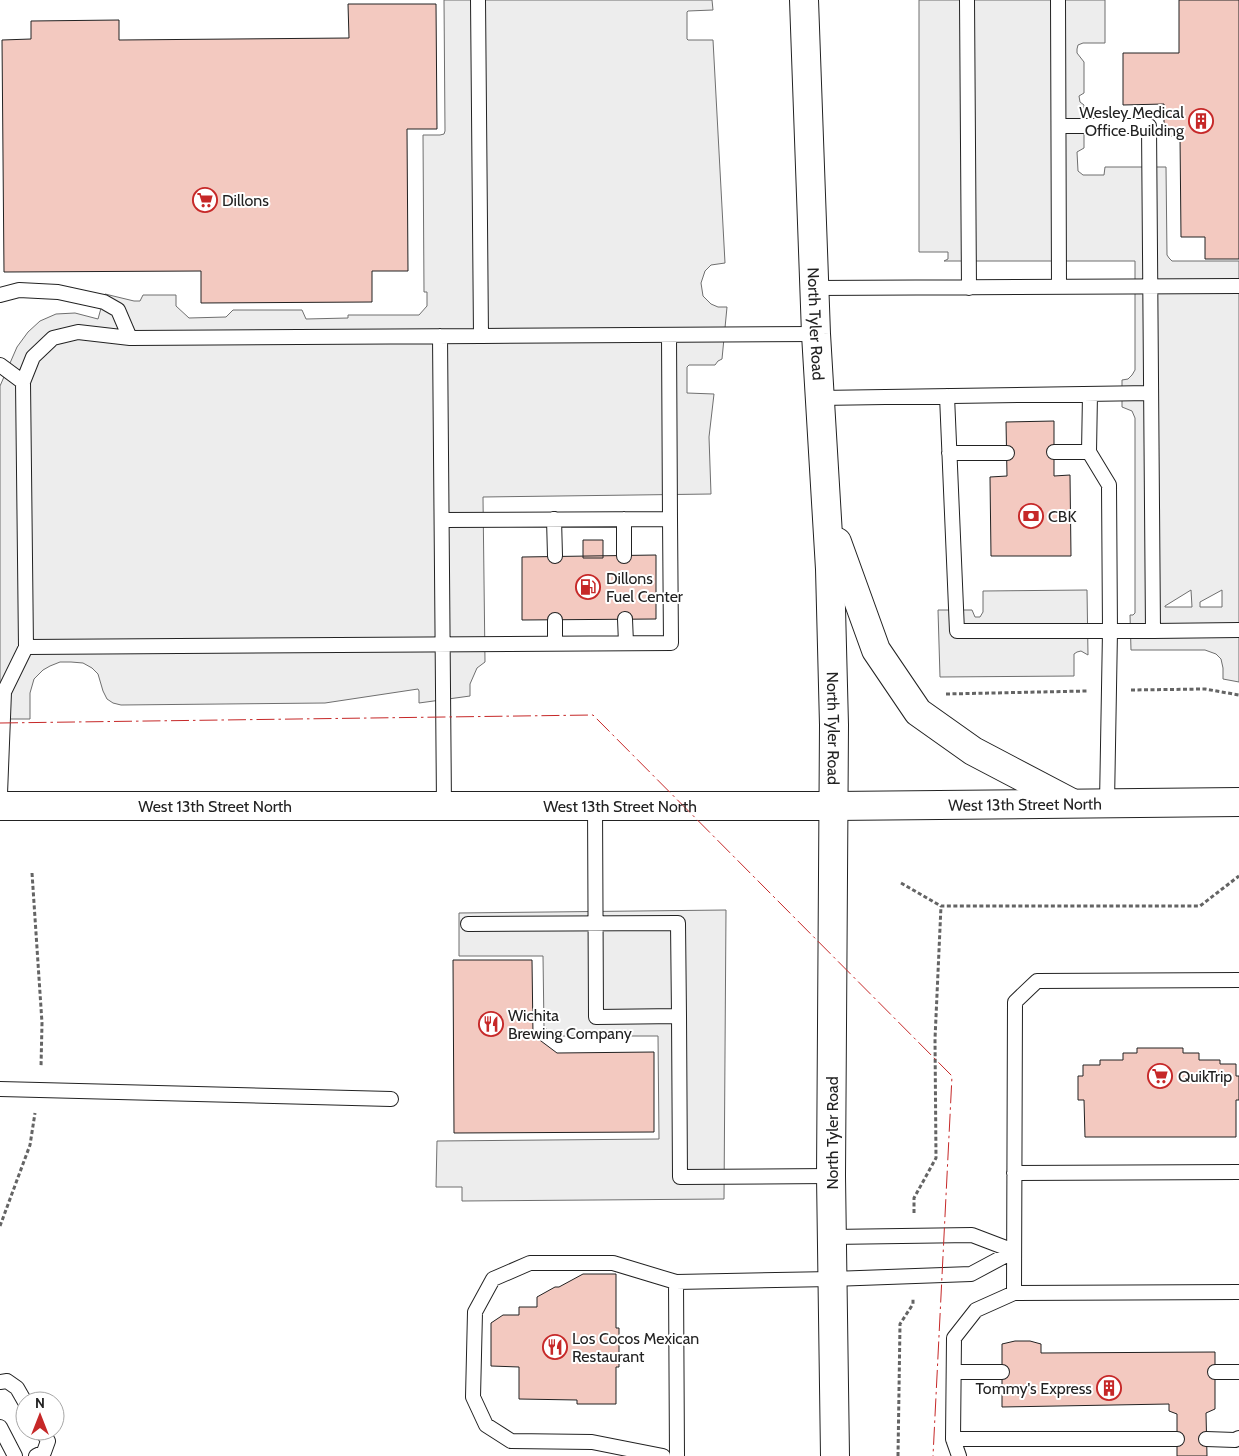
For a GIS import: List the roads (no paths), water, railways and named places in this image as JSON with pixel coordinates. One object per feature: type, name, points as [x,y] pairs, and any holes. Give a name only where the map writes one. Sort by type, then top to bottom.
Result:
[{"type":"street","name":"North Tyler Road","points":[[804,0],[814,288],[827,516],[834,725],[831,1237],[835,1456]]},
{"type":"street","points":[[827,516],[876,650],[917,711],[973,751],[1074,804]]},
{"type":"street","name":"West 13th Street North","points":[[0,806],[834,806],[1239,802]]},
{"type":"lane","points":[[478,0],[481,336]]},
{"type":"lane","points":[[967,0],[970,288]]},
{"type":"lane","points":[[1058,0],[1059,287]]},
{"type":"lane","points":[[1059,126],[1149,126],[1153,631]]},
{"type":"lane","points":[[814,288],[1239,286]]},
{"type":"lane","points":[[0,295],[19,290],[58,292],[104,302],[118,310],[130,338]]},
{"type":"lane","points":[[0,794],[4,692],[26,647],[23,382],[33,357],[52,338],[78,332],[130,338],[816,334]]},
{"type":"lane","points":[[26,647],[671,643],[669,335]]},
{"type":"lane","points":[[440,336],[444,806]]},
{"type":"lane","points":[[0,365],[23,382]]},
{"type":"lane","points":[[819,398],[1151,393]]},
{"type":"lane","points":[[1090,394],[1089,452],[1109,486],[1110,631],[1107,803]]},
{"type":"lane","points":[[947,396],[957,631],[1239,630]]},
{"type":"lane","points":[[1054,452],[1089,452]]},
{"type":"lane","points":[[949,453],[1007,453]]},
{"type":"lane","points":[[554,519],[554,556]]},
{"type":"lane","points":[[624,519],[624,556]]},
{"type":"lane","points":[[442,520],[670,519]]},
{"type":"lane","points":[[625,619],[626,643]]},
{"type":"lane","points":[[555,620],[555,644]]},
{"type":"lane","points":[[595,806],[596,1017],[679,1016]]},
{"type":"lane","points":[[468,924],[678,922],[680,1177],[831,1176]]},
{"type":"lane","points":[[1014,1293],[1015,1002],[1037,981],[1239,980]]},
{"type":"lane","points":[[0,1089],[390,1099]]},
{"type":"lane","points":[[1014,1173],[1239,1172]]},
{"type":"lane","points":[[831,1237],[972,1235],[1014,1250]]},
{"type":"lane","points":[[663,1456],[592,1442],[511,1441],[486,1425],[473,1397],[476,1312],[494,1280],[530,1263],[614,1263],[676,1282],[832,1280],[971,1274],[1014,1250]]},
{"type":"lane","points":[[676,1282],[678,1456]]},
{"type":"lane","points":[[959,1456],[953,1439],[954,1338],[976,1310],[1014,1293],[1239,1292]]},
{"type":"lane","points":[[954,1372],[1002,1372]]},
{"type":"lane","points":[[1215,1372],[1239,1372]]},
{"type":"lane","points":[[0,1382],[7,1381],[19,1391]]},
{"type":"lane","points":[[0,1427],[15,1456]]},
{"type":"lane","points":[[1206,1439],[1235,1440],[1239,1438]]},
{"type":"lane","points":[[953,1439],[1177,1439]]},
{"type":"lane","points":[[36,1456],[44,1452],[48,1441]]},
{"type":"place","name":"Wesley Medical Office Building","points":[[1201,121]]},
{"type":"place","name":"Dillons","points":[[205,200]]},
{"type":"place","name":"CBK","points":[[1031,516]]},
{"type":"place","name":"Dillons Fuel Center","points":[[588,587]]},
{"type":"place","name":"Wichita Brewing Company","points":[[491,1024]]},
{"type":"place","name":"QuikTrip","points":[[1160,1076]]},
{"type":"place","name":"Los Cocos Mexican Restaurant","points":[[555,1347]]},
{"type":"place","name":"Tommy's Express","points":[[1109,1388]]}]
